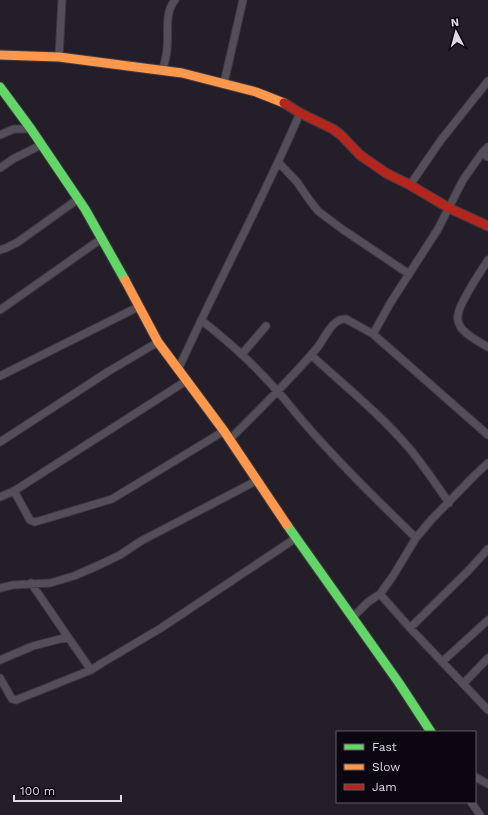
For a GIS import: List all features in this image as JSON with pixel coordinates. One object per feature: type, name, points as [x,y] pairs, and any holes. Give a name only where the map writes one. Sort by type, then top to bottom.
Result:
[{"type":"street","points":[[59,57],[62,0]]},
{"type":"street","points":[[163,70],[167,49],[170,10],[175,0]]},
{"type":"street","points":[[224,83],[243,0]]},
{"type":"street","points":[[0,55],[59,57],[163,70],[182,73],[256,92],[282,102],[300,113],[333,129],[371,164],[394,178],[410,184],[449,208],[488,226]]},
{"type":"street","points":[[410,184],[441,140],[488,80]]},
{"type":"street","points":[[0,88],[31,129],[85,209],[100,239],[122,275],[158,342],[230,439],[296,538],[353,617],[430,731]]},
{"type":"street","points":[[178,370],[201,320],[279,163],[300,113]]},
{"type":"street","points":[[0,134],[14,129],[31,129]]},
{"type":"street","points":[[0,168],[13,159],[41,145]]},
{"type":"street","points":[[373,334],[391,302],[438,229],[463,180],[485,155],[488,147]]},
{"type":"street","points":[[279,163],[297,182],[318,211],[342,229],[410,274]]},
{"type":"street","points":[[0,250],[18,242],[78,200]]},
{"type":"street","points":[[0,310],[100,239]]},
{"type":"street","points":[[488,260],[477,277],[458,314],[458,322],[462,329],[472,338],[488,347]]},
{"type":"street","points":[[0,376],[138,307]]},
{"type":"street","points":[[230,439],[289,381],[311,355],[333,325],[341,319],[346,319],[373,334],[488,435]]},
{"type":"street","points":[[201,320],[242,354],[278,391],[300,418],[345,467],[416,538]]},
{"type":"street","points":[[242,354],[266,326]]},
{"type":"street","points":[[0,442],[109,371],[158,342]]},
{"type":"street","points":[[311,355],[388,425],[409,448],[449,503]]},
{"type":"street","points":[[0,497],[14,490],[186,381]]},
{"type":"street","points":[[14,490],[30,520],[35,522],[112,500],[224,431]]},
{"type":"street","points":[[353,617],[364,606],[380,594],[393,576],[416,538],[432,519],[488,463]]},
{"type":"street","points":[[0,588],[13,584],[50,583],[74,576],[98,566],[120,555],[141,541],[258,480]]},
{"type":"street","points":[[0,678],[12,699],[16,700],[91,670],[161,628],[296,538]]},
{"type":"street","points":[[410,628],[468,571],[488,549]]},
{"type":"street","points":[[31,583],[91,670]]},
{"type":"street","points":[[380,594],[410,628],[488,710]]},
{"type":"street","points":[[442,662],[488,620]]},
{"type":"street","points":[[0,660],[33,646],[68,637]]},
{"type":"street","points":[[463,684],[488,658]]},
{"type":"street","points":[[476,778],[488,784]]},
{"type":"street","points":[[472,803],[480,815]]},
{"type":"traffic: fast","points":[[0,87],[31,129],[85,209],[125,280]]},
{"type":"traffic: fast","points":[[287,525],[399,683],[430,731]]},
{"type":"traffic: slow","points":[[0,55],[59,57],[182,73],[256,92],[284,103]]},
{"type":"traffic: slow","points":[[125,280],[158,342],[224,431],[287,525]]},
{"type":"traffic: jam","points":[[284,103],[300,113],[333,129],[341,135],[360,155],[386,173],[449,208],[488,226]]}]
